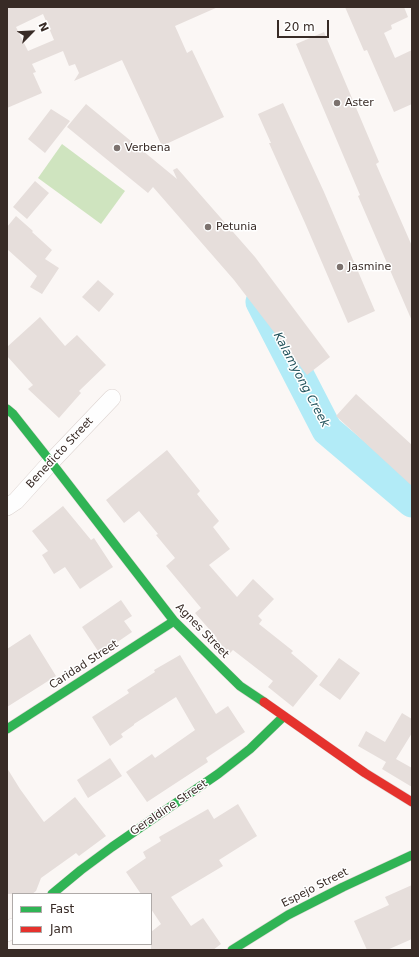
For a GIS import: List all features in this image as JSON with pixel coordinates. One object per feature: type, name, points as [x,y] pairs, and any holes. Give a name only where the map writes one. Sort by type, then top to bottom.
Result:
[{"type":"street","name":"Benedicto Street","points":[[7,507],[16,501],[112,398]]},
{"type":"street","name":"Agnes Street","points":[[7,409],[13,414],[51,462],[174,621],[240,686],[365,773],[412,802]]},
{"type":"street","name":"Caridad Street","points":[[7,729],[174,621]]},
{"type":"street","name":"Geraldine Street","points":[[53,893],[112,846],[218,774],[250,749],[283,717]]},
{"type":"street","name":"Espejo Street","points":[[232,950],[288,915],[343,887],[412,855]]},
{"type":"green space","points":[[62,144],[125,191],[101,224],[38,178]]},
{"type":"building","points":[[7,7],[218,7],[175,26],[187,53],[192,50],[224,117],[162,146],[122,60],[74,81],[79,73],[75,64],[69,66],[63,51],[32,64],[36,72],[33,73],[42,93],[7,108]],"holes":[[[43,14],[54,40],[28,51],[16,27]]]},
{"type":"building","points":[[345,7],[404,7],[408,17],[391,25],[392,29],[384,33],[395,58],[412,50],[412,104],[394,112],[367,50],[364,51]]},
{"type":"building","points":[[324,32],[379,162],[376,164],[412,246],[412,321],[358,196],[360,195],[296,44]]},
{"type":"building","points":[[283,103],[324,192],[375,311],[348,323],[269,143],[271,143],[258,114]]},
{"type":"building","points":[[86,104],[177,179],[173,170],[177,168],[255,257],[330,357],[307,375],[234,280],[153,187],[148,193],[67,127]]},
{"type":"building","points":[[51,109],[70,121],[45,153],[28,139]]},
{"type":"building","points":[[35,181],[49,193],[27,219],[13,207]]},
{"type":"building","points":[[16,216],[52,250],[45,259],[59,268],[42,294],[30,287],[37,276],[7,249],[7,227]]},
{"type":"building","points":[[98,280],[114,294],[99,312],[82,297]]},
{"type":"building","points":[[40,317],[65,346],[77,335],[106,365],[79,391],[81,393],[59,418],[28,389],[33,385],[7,356],[7,347]]},
{"type":"building","points":[[356,394],[412,445],[412,486],[336,416]]},
{"type":"building","points":[[167,450],[200,491],[197,494],[219,521],[213,527],[230,549],[209,565],[237,597],[253,579],[274,599],[258,616],[262,620],[259,624],[293,651],[291,653],[318,676],[293,707],[268,687],[273,681],[233,650],[230,653],[216,640],[217,638],[195,613],[201,608],[166,566],[175,558],[139,511],[124,523],[106,500]]},
{"type":"building","points":[[63,506],[91,540],[94,538],[113,567],[80,589],[65,567],[54,574],[42,555],[48,551],[32,531]]},
{"type":"building","points":[[121,600],[132,616],[124,621],[132,632],[100,654],[82,627]]},
{"type":"building","points":[[30,634],[56,676],[7,707],[7,649]]},
{"type":"building","points":[[180,655],[216,714],[228,706],[245,732],[206,758],[208,762],[147,802],[126,772],[152,754],[155,758],[195,730],[176,697],[134,724],[121,734],[123,737],[110,746],[92,717],[129,693],[127,690],[155,672],[154,670]]},
{"type":"building","points":[[339,658],[360,673],[340,700],[319,685]]},
{"type":"building","points":[[402,713],[412,719],[412,733],[396,759],[412,768],[412,787],[382,769],[386,762],[358,746],[366,731],[385,742]]},
{"type":"building","points":[[110,758],[122,776],[88,798],[77,780]]},
{"type":"building","points":[[7,768],[44,822],[75,797],[106,836],[79,856],[76,853],[41,878],[36,891],[33,893],[7,894]]},
{"type":"building","points":[[238,804],[257,836],[219,860],[223,866],[171,897],[191,926],[203,918],[221,944],[213,950],[151,950],[152,931],[161,924],[152,910],[152,893],[140,893],[126,872],[146,858],[143,852],[161,841],[159,837],[208,809],[214,819]]},
{"type":"building","points":[[412,885],[412,939],[387,950],[367,950],[354,921],[389,905],[385,897]]},
{"type":"waterway","name":"Kalamyong Creek","points":[[261,302],[327,430],[412,502]]},
{"type":"traffic: fast","points":[[7,409],[13,414],[51,462],[174,621],[240,686],[264,702]]},
{"type":"traffic: fast","points":[[7,729],[174,621]]},
{"type":"traffic: fast","points":[[53,893],[112,847],[218,774],[250,749],[283,717]]},
{"type":"traffic: fast","points":[[232,950],[288,915],[343,887],[412,855]]},
{"type":"traffic: jam","points":[[264,702],[365,773],[412,802]]},
{"type":"place","name":"Aster","points":[[337,103]]},
{"type":"place","name":"Verbena","points":[[117,148]]},
{"type":"place","name":"Petunia","points":[[208,227]]},
{"type":"place","name":"Jasmine","points":[[340,267]]}]
